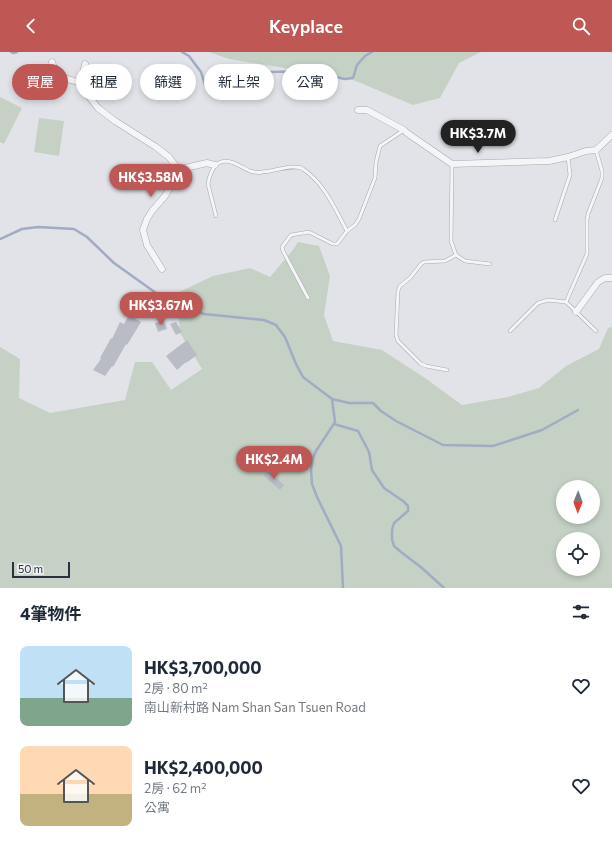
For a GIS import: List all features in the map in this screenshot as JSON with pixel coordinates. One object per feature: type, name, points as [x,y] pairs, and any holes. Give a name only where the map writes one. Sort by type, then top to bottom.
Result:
[{"type":"street","points":[[52,62],[55,70],[59,74],[69,80],[76,82]]},
{"type":"street","points":[[92,100],[98,108],[115,121],[169,157],[181,173]]},
{"type":"street","points":[[358,110],[367,110],[404,130],[452,164],[549,161],[586,151],[596,150],[612,135]]},
{"type":"street","points":[[162,269],[147,245],[143,230],[147,220],[152,211],[165,196],[173,182],[185,168],[207,163],[216,165]]},
{"type":"street","points":[[576,312],[598,282],[605,278],[612,278]]},
{"type":"lane","points":[[308,298],[283,251],[282,246],[291,235],[309,232],[333,244],[337,244],[359,219],[375,178],[376,162],[380,146],[404,130]]},
{"type":"lane","points":[[566,302],[586,254],[588,214],[602,178],[602,171],[596,150]]},
{"type":"lane","points":[[555,220],[570,176],[568,157]]},
{"type":"lane","points":[[216,216],[208,180],[216,165],[226,161],[251,172],[295,167],[302,168],[322,187],[347,231]]},
{"type":"lane","points":[[452,164],[451,241],[456,255],[465,261],[490,264]]},
{"type":"lane","points":[[447,370],[421,364],[398,341],[396,335],[398,291],[400,286],[410,278],[424,262],[445,261],[456,255]]},
{"type":"lane","points":[[510,331],[538,302],[548,300],[566,302],[596,331]]},
{"type":"green space","points":[[209,52],[481,52],[459,63],[440,98],[413,105],[351,79],[338,77],[338,64],[282,64],[282,68],[274,66],[274,64],[260,64],[229,59]]},
{"type":"green space","points":[[0,97],[22,108],[4,144],[0,142]]},
{"type":"green space","points":[[39,118],[64,121],[59,156],[34,152]]},
{"type":"green space","points":[[298,242],[319,246],[330,276],[324,315],[333,341],[382,350],[425,378],[462,405],[508,397],[539,388],[566,366],[599,349],[608,328],[612,327],[612,588],[0,588],[0,347],[20,359],[19,398],[50,413],[125,400],[135,362],[152,362],[171,390],[202,369],[180,333],[177,293],[213,276],[250,268],[270,277]]},
{"type":"building","points":[[129,315],[141,322],[113,367],[112,366],[105,376],[93,370],[101,359],[100,358],[111,338],[112,339],[120,322],[124,324]]},
{"type":"building","points":[[164,321],[167,329],[158,332],[155,323]]},
{"type":"building","points":[[176,322],[182,332],[176,335],[170,324]]},
{"type":"building","points":[[187,340],[197,355],[177,370],[166,356]]},
{"type":"building","points":[[268,471],[284,485],[280,490],[263,475]]},
{"type":"waterway","points":[[11,52],[17,52]]},
{"type":"waterway","points":[[182,52],[189,56],[201,72],[205,85],[216,97],[239,94],[271,72],[307,71],[345,79],[353,78],[357,65],[365,56],[372,52]]},
{"type":"waterway","points":[[0,239],[22,229],[38,227],[74,229],[87,237],[114,263],[163,298],[204,314],[264,320],[276,325],[285,337],[303,377],[332,399],[349,403],[373,403],[381,411],[396,421],[443,445],[493,446],[542,430],[578,410]]},
{"type":"waterway","points":[[332,399],[335,422],[316,451],[312,460],[311,470],[312,484],[317,497],[341,546],[343,588]]},
{"type":"waterway","points":[[334,424],[358,431],[369,452],[372,470],[384,488],[408,506],[408,511],[394,523],[392,530],[394,546],[444,588]]}]
